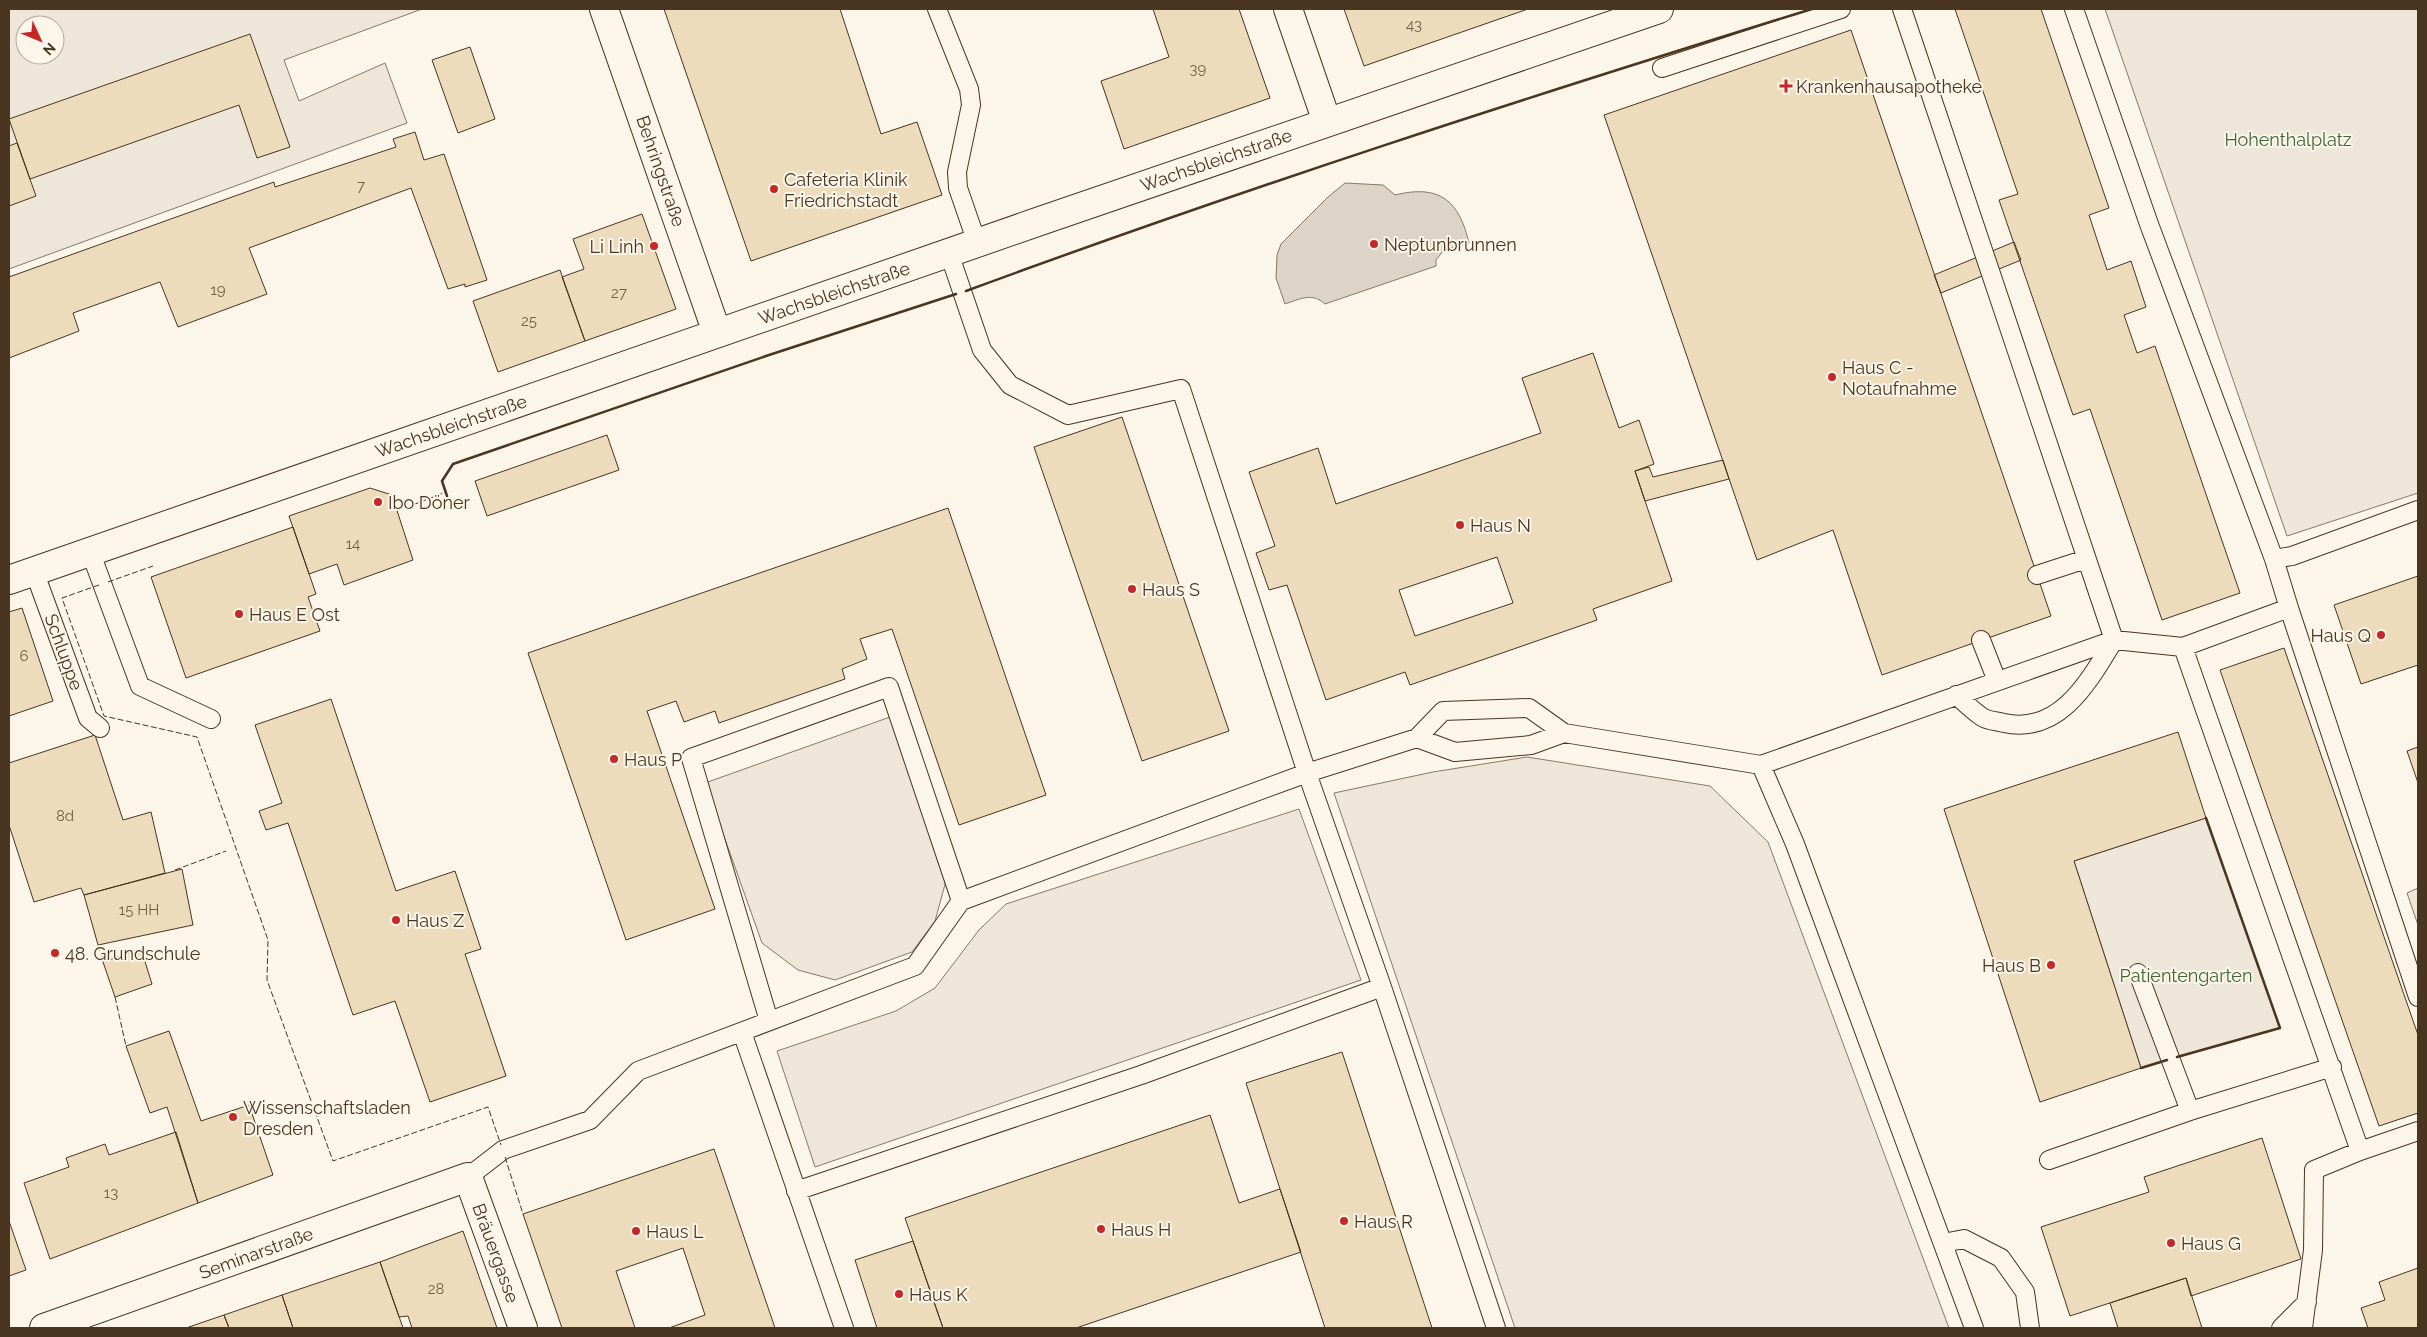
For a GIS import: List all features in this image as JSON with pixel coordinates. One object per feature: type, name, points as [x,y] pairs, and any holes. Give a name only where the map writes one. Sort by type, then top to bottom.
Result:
[{"type":"street","name":"Behringstraße","points":[[604,9],[717,333]]},
{"type":"street","points":[[1288,9],[1327,122]]},
{"type":"street","name":"Wachsbleichstraße","points":[[9,580],[717,333],[1659,9]]},
{"type":"street","name":"Seminarstraße","points":[[44,1328],[468,1177]]},
{"type":"street","name":"Bräuergasse","points":[[468,1177],[523,1328]]},
{"type":"lane","points":[[937,9],[969,89],[971,105],[958,172],[958,188],[977,244]]},
{"type":"lane","points":[[1662,68],[1841,9]]},
{"type":"lane","points":[[1902,9],[2114,640]]},
{"type":"lane","points":[[2074,9],[2149,224],[2274,560],[2418,997]]},
{"type":"lane","points":[[949,253],[982,350],[1010,385],[1068,415],[1181,389],[1306,774],[1382,987],[1496,1328]]},
{"type":"lane","points":[[2274,560],[2292,556],[2418,510]]},
{"type":"lane","points":[[90,551],[140,686],[211,719]]},
{"type":"lane","points":[[2037,575],[2086,559]]},
{"type":"lane","name":"Schluppe","points":[[34,571],[88,718],[100,728]]},
{"type":"lane","points":[[468,1177],[503,1150],[590,1120],[638,1071],[915,966],[961,901],[1306,774],[1417,738],[1443,711],[1529,708],[1564,733],[1761,765],[2114,640],[2183,647],[2289,608]]},
{"type":"lane","points":[[1981,640],[1997,681]]},
{"type":"lane","points":[[1956,695],[1984,718],[2019,726],[2044,721],[2066,707],[2097,668],[2114,640]]},
{"type":"lane","points":[[2183,647],[2360,1151]]},
{"type":"lane","points":[[770,1020],[691,758],[889,687],[961,901]]},
{"type":"lane","points":[[1417,738],[1455,752],[1530,745],[1564,733]]},
{"type":"lane","points":[[1761,765],[1795,844],[1974,1328]]},
{"type":"lane","points":[[2138,973],[2190,1111]]},
{"type":"lane","points":[[796,1191],[1141,1075],[1382,987]]},
{"type":"lane","points":[[742,1032],[844,1328]]},
{"type":"lane","points":[[2049,1160],[2190,1111],[2332,1067]]},
{"type":"lane","points":[[2303,1328],[2313,1250],[2314,1170],[2360,1151],[2418,1131]]},
{"type":"lane","points":[[1944,1243],[1964,1239],[2001,1258],[2025,1292],[2030,1328]]},
{"type":"lane","points":[[2281,1328],[2306,1302]]},
{"type":"green space","points":[[9,9],[422,9],[284,60],[299,101],[385,63],[407,123],[9,269]]},
{"type":"green space","name":"Hohenthalplatz","points":[[2105,9],[2418,9],[2418,493],[2287,536]]},
{"type":"green space","points":[[890,717],[947,877],[935,921],[912,952],[835,980],[798,970],[762,943],[705,783]]},
{"type":"green space","points":[[1527,757],[1710,786],[1768,842],[1949,1328],[1515,1328],[1334,793],[1433,772]]},
{"type":"green space","points":[[1299,809],[1361,980],[815,1167],[777,1051],[896,1011],[935,988],[979,930],[1006,904]]},
{"type":"green space","name":"Patientengarten","points":[[2206,818],[2280,1028],[2141,1068],[2074,861]]},
{"type":"green space","points":[[2418,888],[2418,925],[2407,893]]},
{"type":"shaded area","name":"Neptunbrunnen","points":[[1345,183],[1383,185],[1395,195],[1410,192],[1435,194],[1453,206],[1465,228],[1469,243],[1444,250],[1436,260],[1436,266],[1325,304],[1311,297],[1285,304],[1276,278],[1277,255],[1281,244],[1328,197]]},
{"type":"building","points":[[664,9],[840,9],[881,134],[917,122],[942,195],[751,261]]},
{"type":"building","points":[[1153,9],[1239,9],[1270,98],[1124,149],[1101,81],[1169,57]]},
{"type":"building","points":[[1344,9],[1528,9],[1364,66]]},
{"type":"building","points":[[1955,9],[2041,9],[2109,208],[2089,215],[2107,270],[2131,261],[2146,307],[2124,315],[2137,353],[2155,346],[2240,593],[2162,620],[2090,409],[2073,415],[1999,200],[2018,194]]},
{"type":"building","name":"Haus C - Notaufnahme","points":[[1851,30],[2051,616],[1882,675],[1833,530],[1757,560],[1604,115]]},
{"type":"building","points":[[250,34],[290,147],[257,158],[239,105],[30,179],[9,119]]},
{"type":"building","points":[[470,47],[495,119],[458,133],[432,60]]},
{"type":"building","points":[[415,132],[424,160],[444,154],[487,280],[465,287],[465,284],[448,289],[411,188],[249,248],[267,294],[178,327],[160,282],[73,313],[79,331],[9,358],[9,277],[274,182],[275,187],[396,147],[393,139]]},
{"type":"building","points":[[17,143],[36,196],[9,206],[9,146]]},
{"type":"building","points":[[642,214],[676,309],[585,341],[562,277],[584,269],[573,239]]},
{"type":"building","points":[[2014,242],[2021,260],[1941,293],[1934,275]]},
{"type":"building","points":[[560,270],[585,341],[498,372],[473,301]]},
{"type":"building","name":"Haus N","points":[[1593,353],[1619,428],[1639,420],[1654,464],[1635,471],[1672,581],[1593,609],[1597,620],[1410,685],[1405,672],[1326,700],[1287,585],[1269,590],[1256,553],[1275,546],[1249,472],[1318,448],[1336,504],[1541,433],[1522,378]],"holes":[[[1497,557],[1513,603],[1415,636],[1399,590]]]},
{"type":"building","name":"Haus S","points":[[1122,417],[1229,731],[1142,761],[1034,447]]},
{"type":"building","points":[[607,435],[619,470],[487,516],[475,481]]},
{"type":"building","points":[[1723,460],[1729,479],[1645,501],[1635,471],[1649,467],[1653,477]]},
{"type":"building","points":[[370,488],[392,495],[413,560],[344,585],[337,564],[309,574],[289,516]]},
{"type":"building","name":"Haus P","points":[[948,508],[1046,795],[959,825],[892,629],[860,639],[867,659],[842,669],[845,679],[719,723],[715,711],[684,722],[676,701],[647,711],[715,909],[626,940],[528,653]]},
{"type":"building","name":"Haus E Ost","points":[[293,527],[316,594],[308,597],[320,631],[186,678],[151,577]]},
{"type":"building","name":"Haus Q","points":[[2418,576],[2418,665],[2361,684],[2334,605]]},
{"type":"building","points":[[22,608],[53,701],[9,716],[9,612]]},
{"type":"building","points":[[2284,648],[2418,1035],[2418,1113],[2379,1126],[2220,670]]},
{"type":"building","name":"Haus Z","points":[[331,699],[396,891],[455,871],[481,949],[465,954],[506,1076],[430,1102],[395,1001],[353,1015],[288,823],[266,830],[259,811],[282,803],[255,725]]},
{"type":"building","name":"Haus B","points":[[2178,732],[2206,818],[2074,861],[2141,1068],[2040,1102],[1944,809]]},
{"type":"building","points":[[95,735],[123,820],[151,812],[165,873],[84,895],[81,888],[34,902],[9,825],[9,763]]},
{"type":"building","points":[[2418,747],[2418,783],[2407,751]]},
{"type":"building","points":[[182,869],[193,925],[98,945],[84,895]]},
{"type":"building","points":[[141,949],[152,984],[115,997],[103,962]]},
{"type":"building","name":"Wissenschaftsladen Dresden","points":[[169,1031],[201,1121],[249,1105],[273,1175],[198,1203],[167,1107],[150,1113],[126,1046]]},
{"type":"building","name":"Haus R","points":[[1342,1052],[1432,1328],[1325,1328],[1246,1083]]},
{"type":"building","name":"Haus H","points":[[1210,1115],[1239,1203],[1280,1189],[1301,1252],[1076,1328],[943,1328],[905,1218]]},
{"type":"building","points":[[176,1132],[198,1203],[50,1259],[24,1183],[69,1167],[66,1158],[105,1144],[109,1155]]},
{"type":"building","name":"Haus G","points":[[2262,1138],[2301,1259],[2191,1296],[2186,1278],[2070,1316],[2041,1227],[2149,1192],[2144,1177]]},
{"type":"building","name":"Haus L","points":[[714,1149],[775,1328],[669,1328],[705,1315],[683,1248],[616,1271],[635,1328],[562,1328],[523,1214]]},
{"type":"building","points":[[9,1221],[26,1270],[9,1276]]},
{"type":"building","points":[[463,1231],[497,1328],[412,1328],[408,1316],[399,1317],[380,1262]]},
{"type":"building","name":"Haus K","points":[[913,1241],[943,1328],[877,1328],[855,1260]]},
{"type":"building","points":[[380,1262],[403,1328],[293,1328],[282,1295]]},
{"type":"building","points":[[2418,1268],[2418,1328],[2368,1328],[2361,1308],[2385,1300],[2379,1282]]},
{"type":"building","points":[[2186,1278],[2202,1328],[2118,1328],[2110,1303]]},
{"type":"building","points":[[282,1295],[293,1328],[229,1328],[224,1315]]},
{"type":"building","points":[[224,1315],[229,1328],[186,1328]]},
{"type":"fence","points":[[397,511],[446,492]]},
{"type":"fence","points":[[108,582],[153,566]]},
{"type":"fence","points":[[99,585],[62,598],[104,716],[197,737],[268,940],[267,980],[333,1161],[488,1107],[501,1145]]},
{"type":"fence","points":[[175,870],[226,851]]},
{"type":"fence","points":[[98,945],[103,962]]},
{"type":"fence","points":[[115,997],[126,1046]]},
{"type":"fence","points":[[505,1157],[523,1214]]},
{"type":"wall","points":[[966,291],[1176,216],[1387,144],[1812,9]]},
{"type":"wall","points":[[447,496],[442,481],[453,464],[769,355],[956,294]]},
{"type":"wall","points":[[2177,1057],[2280,1028],[2206,818]]},
{"type":"wall","points":[[2141,1068],[2167,1060]]},
{"type":"place","name":"Krankenhausapotheke","points":[[1786,86]]},
{"type":"place","name":"Cafeteria Klinik Friedrichstadt","points":[[774,189]]},
{"type":"place","name":"Neptunbrunnen","points":[[1374,244]]},
{"type":"place","name":"Li Linh","points":[[654,246]]},
{"type":"place","name":"Haus C - Notaufnahme","points":[[1832,377]]},
{"type":"place","name":"Ibo Döner","points":[[378,502]]},
{"type":"place","name":"Haus N","points":[[1460,525]]},
{"type":"place","name":"Haus S","points":[[1132,589]]},
{"type":"place","name":"Haus E Ost","points":[[239,614]]},
{"type":"place","name":"Haus Q","points":[[2381,635]]},
{"type":"place","name":"Haus P","points":[[614,759]]},
{"type":"place","name":"Haus Z","points":[[396,920]]},
{"type":"place","name":"48. Grundschule","points":[[55,953]]},
{"type":"place","name":"Haus B","points":[[2051,965]]},
{"type":"place","name":"Wissenschaftsladen Dresden","points":[[233,1117]]},
{"type":"place","name":"Haus R","points":[[1344,1221]]},
{"type":"place","name":"Haus H","points":[[1101,1229]]},
{"type":"place","name":"Haus L","points":[[636,1231]]},
{"type":"place","name":"Haus G","points":[[2171,1243]]},
{"type":"place","name":"Haus K","points":[[899,1294]]}]
